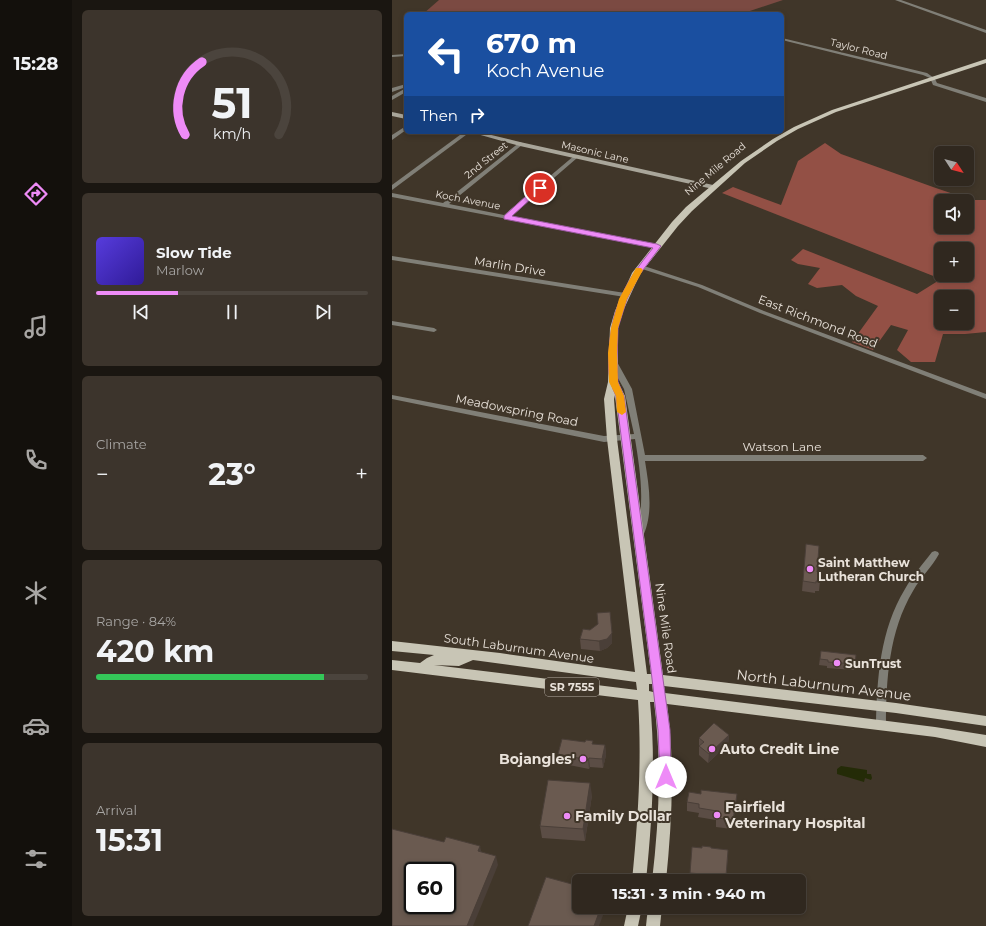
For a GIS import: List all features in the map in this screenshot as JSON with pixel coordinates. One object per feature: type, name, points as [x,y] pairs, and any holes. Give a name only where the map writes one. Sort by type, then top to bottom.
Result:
[{"type":"main road","name":"Nine Mile Road","points":[[640,874],[644,844],[647,789],[647,743],[644,695],[612,439],[609,399],[613,382],[612,362],[614,328],[625,295],[641,267],[675,224],[713,187],[760,150],[796,128],[834,112],[986,61]]},
{"type":"main road","points":[[392,114],[404,117]]},
{"type":"main road","name":"Masonic Lane","points":[[481,134],[575,157],[713,187]]},
{"type":"main road","name":"Nine Mile Road","points":[[613,382],[620,396],[658,680],[665,745],[666,786],[660,874]]},
{"type":"main road","name":"South Laburnum Avenue","points":[[392,646],[658,680]]},
{"type":"main road","points":[[392,665],[422,669],[429,662],[439,658],[457,661],[471,655]]},
{"type":"main road","name":"SR 7555","points":[[422,669],[644,695]]},
{"type":"main road","name":"North Laburnum Avenue","points":[[658,680],[881,706],[986,721]]},
{"type":"main road","points":[[644,695],[935,732],[986,741]]},
{"type":"main road","points":[[632,926],[634,914]]},
{"type":"main road","points":[[653,926],[654,914]]},
{"type":"street","points":[[897,0],[986,32]]},
{"type":"street","name":"Taylor Road","points":[[784,40],[925,74],[932,78],[935,84],[986,100]]},
{"type":"street","points":[[392,56],[404,55]]},
{"type":"street","points":[[392,90],[404,86]]},
{"type":"street","points":[[392,98],[404,91]]},
{"type":"street","points":[[392,138],[404,129]]},
{"type":"street","points":[[392,188],[464,134]]},
{"type":"street","name":"2nd Street","points":[[445,206],[520,144]]},
{"type":"street","points":[[506,217],[575,157]]},
{"type":"street","name":"Koch Avenue","points":[[392,195],[657,246]]},
{"type":"street","name":"Marlin Drive","points":[[392,258],[625,295]]},
{"type":"street","name":"East Richmond Road","points":[[641,267],[700,286],[762,312],[986,397]]},
{"type":"street","points":[[392,323],[434,330]]},
{"type":"street","points":[[612,362],[628,389],[642,458],[646,486],[646,506],[643,524],[638,538]]},
{"type":"street","name":"Meadowspring Road","points":[[392,398],[604,439],[638,436]]},
{"type":"street","name":"Watson Lane","points":[[642,458],[923,458]]},
{"type":"street","points":[[881,725],[885,649],[898,613],[908,592],[935,554]]},
{"type":"shaded area","points":[[439,0],[783,0],[747,12],[425,12]]},
{"type":"shaded area","points":[[825,143],[841,154],[953,194],[934,194],[934,234],[974,234],[974,200],[986,200],[986,332],[943,334],[935,362],[911,362],[897,350],[908,330],[891,325],[873,350],[852,342],[878,306],[856,296],[842,285],[817,288],[808,284],[820,268],[798,264],[791,260],[803,249],[917,294],[936,282],[974,282],[974,242],[934,242],[934,276],[722,193],[733,187],[781,205],[798,161]]},
{"type":"shaded area","points":[[841,766],[867,770],[867,774],[871,774],[872,778],[871,780],[865,778],[864,782],[837,774],[837,769]]},
{"type":"building","name":"Saint Matthew Lutheran Church","points":[[806,544],[819,546],[817,572],[821,573],[820,581],[816,581],[816,583],[803,581]]},
{"type":"building","points":[[610,612],[612,633],[607,639],[599,641],[580,639],[583,629],[590,630],[598,624],[597,613]]},
{"type":"building","points":[[821,651],[856,655],[855,664],[828,662],[828,660],[820,659]]},
{"type":"building","points":[[714,723],[729,735],[709,754],[699,746],[704,742],[699,738]]},
{"type":"building","points":[[562,739],[585,742],[586,740],[593,741],[592,744],[605,745],[602,759],[589,758],[588,760],[558,754]]},
{"type":"building","name":"Family Dollar","points":[[548,780],[590,783],[583,829],[540,826]]},
{"type":"building","points":[[701,790],[737,794],[733,820],[716,818],[717,811],[699,808],[699,804],[687,802],[689,792],[701,794]]},
{"type":"building","points":[[392,829],[444,842],[446,837],[480,846],[478,851],[496,856],[467,926],[392,926]]},
{"type":"building","points":[[702,846],[728,850],[726,874],[690,873],[692,847],[702,848]]},
{"type":"building","points":[[546,877],[572,884],[572,914],[598,914],[594,926],[528,926]]},
{"type":"slow traffic","points":[[622,412],[620,396],[613,382],[612,353],[614,328],[623,299],[639,270]]},
{"type":"place","name":"Saint Matthew Lutheran Church","points":[[810,569]]},
{"type":"place","name":"SunTrust","points":[[837,663]]},
{"type":"place","name":"Auto Credit Line","points":[[712,749]]},
{"type":"place","name":"Bojangles'","points":[[583,759]]},
{"type":"place","name":"Fairfield Veterinary Hospital","points":[[717,815]]},
{"type":"place","name":"Family Dollar","points":[[567,816]]},
{"type":"route","points":[[540,188],[506,217],[657,246],[636,273],[623,299],[614,328],[612,362],[613,382],[620,396],[657,670],[664,730],[666,777]]}]
